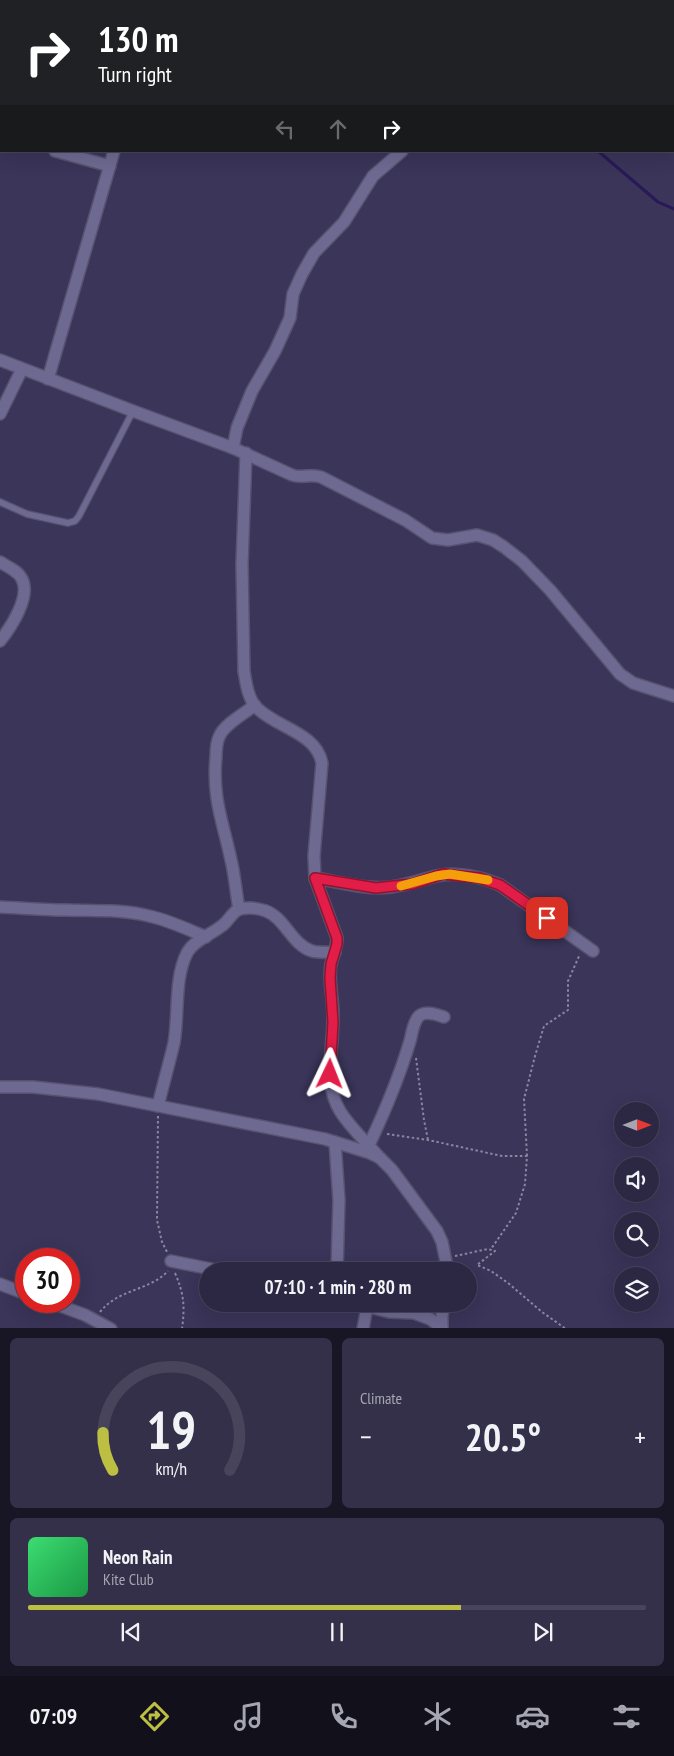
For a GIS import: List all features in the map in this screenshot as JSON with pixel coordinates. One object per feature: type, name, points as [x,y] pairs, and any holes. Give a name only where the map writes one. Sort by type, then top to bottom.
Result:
[{"type":"street","points":[[59,152],[110,166]]},
{"type":"street","points":[[48,379],[114,152]]},
{"type":"street","points":[[233,448],[238,422],[290,318],[293,294],[302,274],[314,253],[344,222],[373,176],[401,152]]},
{"type":"street","points":[[0,360],[246,453],[298,477],[311,475],[321,477],[405,520],[432,538],[448,540],[475,535],[493,540],[522,561],[550,590],[620,674],[633,683],[674,696]]},
{"type":"street","points":[[0,414],[22,369]]},
{"type":"street","points":[[246,453],[242,564],[244,671],[246,684],[255,706],[312,743],[321,757],[322,763],[314,856],[315,878],[336,934],[337,944],[331,964],[330,978],[333,1022],[330,1046],[330,1084],[340,1112],[392,1170],[437,1230],[446,1262]]},
{"type":"street","points":[[0,562],[17,573],[25,589],[24,599],[17,614],[0,641]]},
{"type":"street","points":[[240,909],[215,791],[215,766],[220,734],[225,728],[255,706]]},
{"type":"street","points":[[315,878],[376,888],[412,884],[436,876],[450,874],[489,880],[500,885],[588,949]]},
{"type":"street","points":[[0,907],[110,910],[132,913],[179,925],[206,937]]},
{"type":"street","points":[[158,1106],[174,1042],[182,968],[188,952],[194,944],[226,922],[235,912],[240,909],[250,908],[266,911],[275,917],[297,941],[308,949],[317,952],[335,952]]},
{"type":"street","points":[[369,1145],[388,1105],[418,1017],[430,1013],[444,1017]]},
{"type":"street","points":[[0,1087],[33,1087],[81,1092],[158,1106],[335,1142],[380,1158]]},
{"type":"street","points":[[335,1142],[339,1200],[337,1262]]},
{"type":"street","points":[[171,1263],[199,1267]]},
{"type":"street","points":[[0,1284],[15,1290]]},
{"type":"street","points":[[363,1312],[363,1328]]},
{"type":"street","points":[[389,1312],[414,1313],[430,1319],[442,1328]]},
{"type":"street","points":[[442,1328],[443,1312]]},
{"type":"street","points":[[77,1313],[111,1328]]},
{"type":"lane","points":[[0,502],[27,514],[68,523],[75,521],[133,411]]},
{"type":"path","points":[[445,1258],[491,1249],[516,1213],[525,1184],[527,1156],[524,1099],[534,1056],[544,1026],[568,1010],[568,981],[588,949]]},
{"type":"path","points":[[416,1054],[428,1140]]},
{"type":"path","points":[[158,1106],[157,1220],[162,1242],[183,1295],[182,1328]]},
{"type":"path","points":[[375,1132],[428,1140],[502,1156],[527,1156]]},
{"type":"path","points":[[491,1249],[495,1251],[478,1265],[491,1271],[508,1283],[542,1312],[566,1328]]},
{"type":"path","points":[[94,1320],[112,1300],[155,1282],[162,1277],[171,1263]]},
{"type":"waterway","points":[[599,152],[658,202],[674,209]]},
{"type":"slow traffic","points":[[401,886],[450,874],[488,880]]},
{"type":"route","points":[[330,1074],[330,1046],[333,1022],[330,978],[337,938],[315,878],[376,888],[412,884],[443,874],[479,878],[500,885],[547,918]]}]
